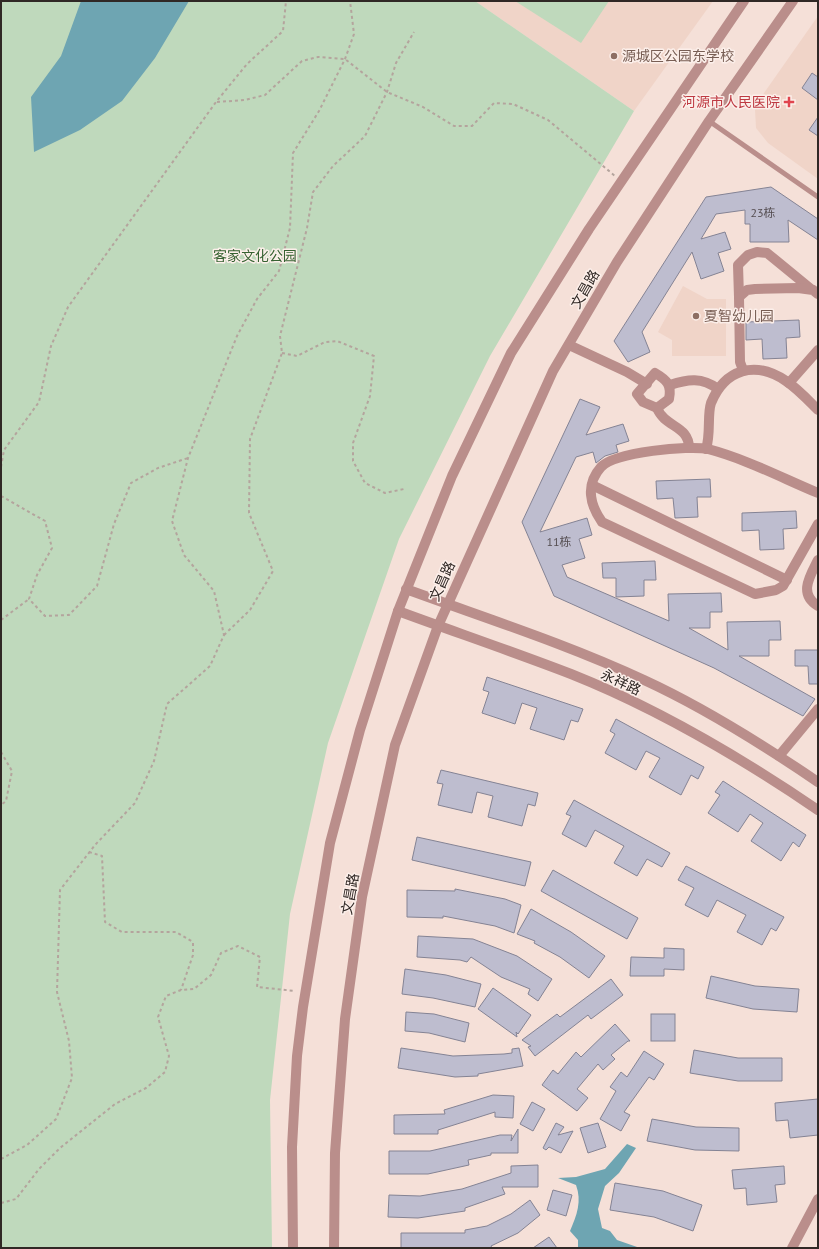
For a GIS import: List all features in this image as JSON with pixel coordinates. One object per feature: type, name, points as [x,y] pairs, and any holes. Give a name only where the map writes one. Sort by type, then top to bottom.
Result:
[{"type":"street","name":"文昌路","points":[[293,1248],[292,1147],[297,1056],[330,843],[360,730],[398,611],[452,476],[511,353],[589,228],[622,182],[744,1]]},
{"type":"street","name":"文昌路","points":[[334,1248],[335,1153],[345,1019],[362,897],[395,745],[438,626],[553,370],[617,262],[710,120],[793,1]]},
{"type":"street","points":[[743,370],[740,362],[738,265],[748,254],[757,252],[767,253],[815,292]]},
{"type":"street","points":[[739,297],[747,290],[755,289],[798,288],[815,292]]},
{"type":"street","points":[[569,345],[626,372],[647,384]]},
{"type":"street","points":[[789,383],[818,350]]},
{"type":"street","points":[[706,449],[710,431],[711,405],[718,389],[726,379],[743,370],[762,371],[773,374],[789,383],[818,410]]},
{"type":"street","points":[[657,408],[669,399],[671,390],[670,385],[655,373],[637,394],[643,402],[657,408],[660,415],[666,421],[685,432],[689,439],[689,448]]},
{"type":"street","points":[[670,385],[692,379],[703,380],[718,389]]},
{"type":"street","points":[[818,493],[734,458],[706,449],[689,448],[641,452],[614,460],[602,466],[592,485],[591,501],[593,510],[602,522],[608,526],[755,594],[776,590],[783,586],[818,524]]},
{"type":"street","points":[[592,485],[787,580]]},
{"type":"street","points":[[818,560],[807,581],[807,592],[811,602],[818,606]]},
{"type":"street","name":"永祥路","points":[[406,589],[580,653],[644,680],[729,725],[818,782]]},
{"type":"street","name":"永祥路","points":[[398,611],[572,675],[634,702],[725,750],[761,771],[818,810]]},
{"type":"street","points":[[779,756],[818,709]]},
{"type":"street","points":[[792,1248],[818,1199]]},
{"type":"lane","points":[[710,120],[818,197]]},
{"type":"path","points":[[1,467],[4,450],[39,402],[51,346],[68,307],[216,102],[247,64],[283,30],[286,1]]},
{"type":"path","points":[[224,634],[214,591],[184,555],[172,521],[188,458],[237,336],[257,299],[279,271],[290,228],[292,153],[319,111],[346,59],[354,34],[350,1]]},
{"type":"path","points":[[1,1159],[27,1145],[56,1119],[72,1078],[69,1041],[57,992],[60,890],[89,852],[135,803],[154,761],[166,704],[210,666],[224,634],[250,610],[273,571],[249,513],[250,439],[282,354],[280,336],[307,228],[313,192],[333,166],[365,136],[387,92],[396,63],[414,32]]},
{"type":"path","points":[[216,102],[244,100],[265,95],[302,61],[318,57],[346,59],[387,92],[423,107],[454,126],[472,126],[494,103],[513,104],[548,120],[622,182]]},
{"type":"path","points":[[282,354],[298,356],[325,342],[337,342],[374,356],[370,396],[353,443],[353,462],[365,483],[385,493],[404,489]]},
{"type":"path","points":[[29,599],[45,616],[69,615],[97,586],[114,524],[131,483],[158,468],[188,458]]},
{"type":"path","points":[[1,496],[45,521],[52,548],[37,575],[29,599],[1,620]]},
{"type":"path","points":[[1,752],[12,771],[6,801],[1,805]]},
{"type":"path","points":[[89,852],[102,856],[105,922],[122,932],[176,932],[193,942],[193,955],[181,990]]},
{"type":"path","points":[[1,1203],[16,1199],[38,1169],[60,1148],[115,1104],[146,1088],[165,1072],[169,1056],[158,1017],[166,996],[181,990],[194,989],[211,975],[221,952],[238,946],[260,957],[257,987],[306,992]]},
{"type":"shaded area","name":"源城区公园东学校","points":[[475,1],[713,1],[634,111]]},
{"type":"shaded area","name":"河源市人民医院","points":[[818,16],[818,179],[768,143],[756,128],[755,110],[764,93]]},
{"type":"shaded area","name":"夏智幼儿园","points":[[683,286],[707,299],[726,299],[726,356],[672,356],[672,340],[658,332]]},
{"type":"green space","name":"客家文化公园","points":[[1,1],[475,1],[634,111],[490,356],[399,539],[328,743],[290,914],[270,1100],[272,1248],[1,1248]]},
{"type":"green space","points":[[515,1],[609,1],[581,43]]},
{"type":"water","points":[[81,1],[189,1],[155,58],[122,101],[80,130],[34,152],[31,97],[61,56]]},
{"type":"water","points":[[627,1144],[636,1148],[619,1173],[605,1186],[598,1209],[602,1228],[610,1231],[617,1240],[640,1248],[578,1248],[578,1240],[570,1231],[578,1208],[578,1191],[576,1185],[558,1178],[576,1177],[605,1169]]},
{"type":"building","points":[[812,73],[818,77],[818,100],[802,88]]},
{"type":"building","points":[[818,117],[818,136],[809,130]]},
{"type":"building","points":[[771,187],[818,219],[818,240],[788,220],[789,242],[750,242],[750,224],[745,224],[745,210],[716,214],[701,239],[725,232],[731,249],[718,253],[724,271],[701,279],[692,252],[642,332],[650,352],[628,362],[614,341],[706,197]]},
{"type":"building","points":[[799,320],[800,337],[786,338],[787,358],[763,359],[762,339],[746,340],[746,322]]},
{"type":"building","points":[[580,399],[600,407],[586,435],[623,424],[629,441],[616,445],[618,452],[605,456],[596,463],[593,452],[576,457],[540,532],[587,518],[592,535],[579,539],[585,558],[562,565],[567,577],[669,621],[668,594],[721,593],[722,612],[710,612],[710,628],[689,628],[728,650],[727,622],[780,621],[781,640],[769,640],[769,656],[739,656],[815,699],[803,716],[714,668],[554,596],[522,522]]},
{"type":"building","points":[[710,479],[711,497],[697,497],[698,517],[675,518],[673,498],[657,499],[656,481]]},
{"type":"building","points":[[796,511],[797,528],[783,529],[784,549],[760,550],[759,530],[742,531],[742,513]]},
{"type":"building","points":[[655,561],[656,580],[644,580],[644,596],[616,597],[616,578],[603,578],[602,563]]},
{"type":"building","points":[[795,650],[818,650],[818,684],[809,684],[808,666],[795,666]]},
{"type":"building","points":[[487,677],[583,709],[578,722],[571,720],[564,740],[530,729],[537,708],[522,703],[515,724],[482,713],[489,692],[483,690]]},
{"type":"building","points":[[616,719],[704,767],[698,779],[691,775],[681,795],[649,777],[660,758],[646,751],[636,770],[605,753],[615,734],[610,731]]},
{"type":"building","points":[[441,770],[538,793],[535,806],[528,804],[522,826],[488,817],[493,796],[477,792],[472,813],[438,805],[443,784],[437,783]]},
{"type":"building","points":[[723,781],[806,835],[799,847],[793,842],[781,861],[751,841],[763,823],[750,814],[738,832],[708,813],[720,795],[715,792]]},
{"type":"building","points":[[574,800],[670,853],[662,867],[647,859],[637,876],[614,863],[624,846],[595,830],[586,847],[562,834],[571,816],[566,814]]},
{"type":"building","points":[[417,837],[531,862],[525,886],[412,860]]},
{"type":"building","points":[[686,866],[784,917],[776,931],[771,928],[762,945],[737,932],[746,915],[717,900],[708,917],[685,905],[694,888],[678,880]]},
{"type":"building","points":[[553,870],[638,918],[627,939],[541,891]]},
{"type":"building","points":[[455,889],[505,899],[521,905],[514,933],[495,926],[443,916],[443,918],[407,917],[407,890],[455,891]]},
{"type":"building","points":[[531,909],[571,932],[605,956],[589,978],[560,957],[534,943],[535,941],[517,934]]},
{"type":"building","points":[[418,936],[473,939],[517,956],[552,979],[538,1001],[528,994],[530,989],[501,977],[471,957],[467,962],[460,960],[417,957]]},
{"type":"building","points":[[664,948],[684,949],[684,970],[664,969],[664,976],[630,976],[631,957],[664,958]]},
{"type":"building","points":[[405,969],[446,975],[481,984],[475,1007],[433,998],[402,994]]},
{"type":"building","points":[[711,976],[755,986],[799,989],[797,1012],[753,1009],[706,998]]},
{"type":"building","points":[[611,979],[623,995],[591,1019],[588,1015],[535,1056],[528,1047],[531,1046],[522,1040],[557,1014],[560,1017]]},
{"type":"building","points":[[493,988],[531,1015],[518,1034],[516,1032],[517,1037],[478,1009]]},
{"type":"building","points":[[406,1012],[434,1014],[469,1023],[465,1042],[429,1033],[405,1031]]},
{"type":"building","points":[[651,1014],[675,1014],[675,1041],[651,1041]]},
{"type":"building","points":[[615,1024],[630,1041],[611,1055],[615,1059],[603,1070],[598,1064],[577,1089],[588,1098],[577,1111],[542,1085],[553,1070],[558,1074],[576,1052],[581,1057]]},
{"type":"building","points":[[401,1048],[453,1056],[504,1054],[512,1053],[512,1049],[519,1048],[523,1066],[478,1074],[478,1076],[455,1077],[398,1068]]},
{"type":"building","points":[[694,1050],[738,1058],[782,1058],[782,1081],[738,1081],[690,1073]]},
{"type":"building","points":[[644,1051],[664,1064],[654,1080],[649,1077],[624,1112],[630,1115],[621,1131],[600,1119],[616,1091],[610,1087],[621,1072],[627,1077]]},
{"type":"building","points":[[493,1095],[514,1096],[513,1118],[495,1117],[495,1112],[438,1130],[438,1134],[394,1134],[394,1115],[445,1114],[444,1110]]},
{"type":"building","points":[[818,1099],[818,1135],[790,1138],[788,1120],[776,1121],[775,1103]]},
{"type":"building","points":[[532,1102],[545,1109],[533,1131],[520,1124]]},
{"type":"building","points":[[652,1119],[696,1127],[739,1128],[739,1151],[695,1150],[647,1141]]},
{"type":"building","points":[[556,1123],[564,1127],[558,1135],[573,1131],[561,1153],[549,1147],[546,1150],[543,1148]]},
{"type":"building","points":[[598,1123],[606,1147],[588,1153],[580,1128]]},
{"type":"building","points":[[518,1129],[518,1153],[491,1153],[491,1155],[468,1160],[469,1165],[428,1174],[389,1174],[389,1151],[430,1151],[500,1135],[512,1135],[511,1141]]},
{"type":"building","points":[[538,1165],[538,1187],[502,1187],[505,1194],[465,1208],[465,1211],[418,1218],[388,1217],[389,1195],[420,1196],[462,1189],[511,1173],[511,1166]]},
{"type":"building","points":[[784,1166],[785,1184],[775,1185],[777,1202],[747,1205],[746,1188],[734,1189],[732,1170]]},
{"type":"building","points":[[615,1183],[663,1191],[702,1205],[693,1231],[654,1217],[610,1210]]},
{"type":"building","points":[[553,1190],[572,1195],[566,1216],[547,1210]]},
{"type":"building","points":[[530,1200],[540,1215],[518,1233],[491,1246],[492,1248],[401,1248],[401,1233],[465,1233],[465,1230],[487,1226],[511,1214]]},
{"type":"building","points":[[549,1237],[557,1248],[533,1248]]},
{"type":"place","name":"源城区公园东学校","points":[[614,56]]},
{"type":"place","name":"河源市人民医院","points":[[789,102]]},
{"type":"place","name":"夏智幼儿园","points":[[696,316]]}]
